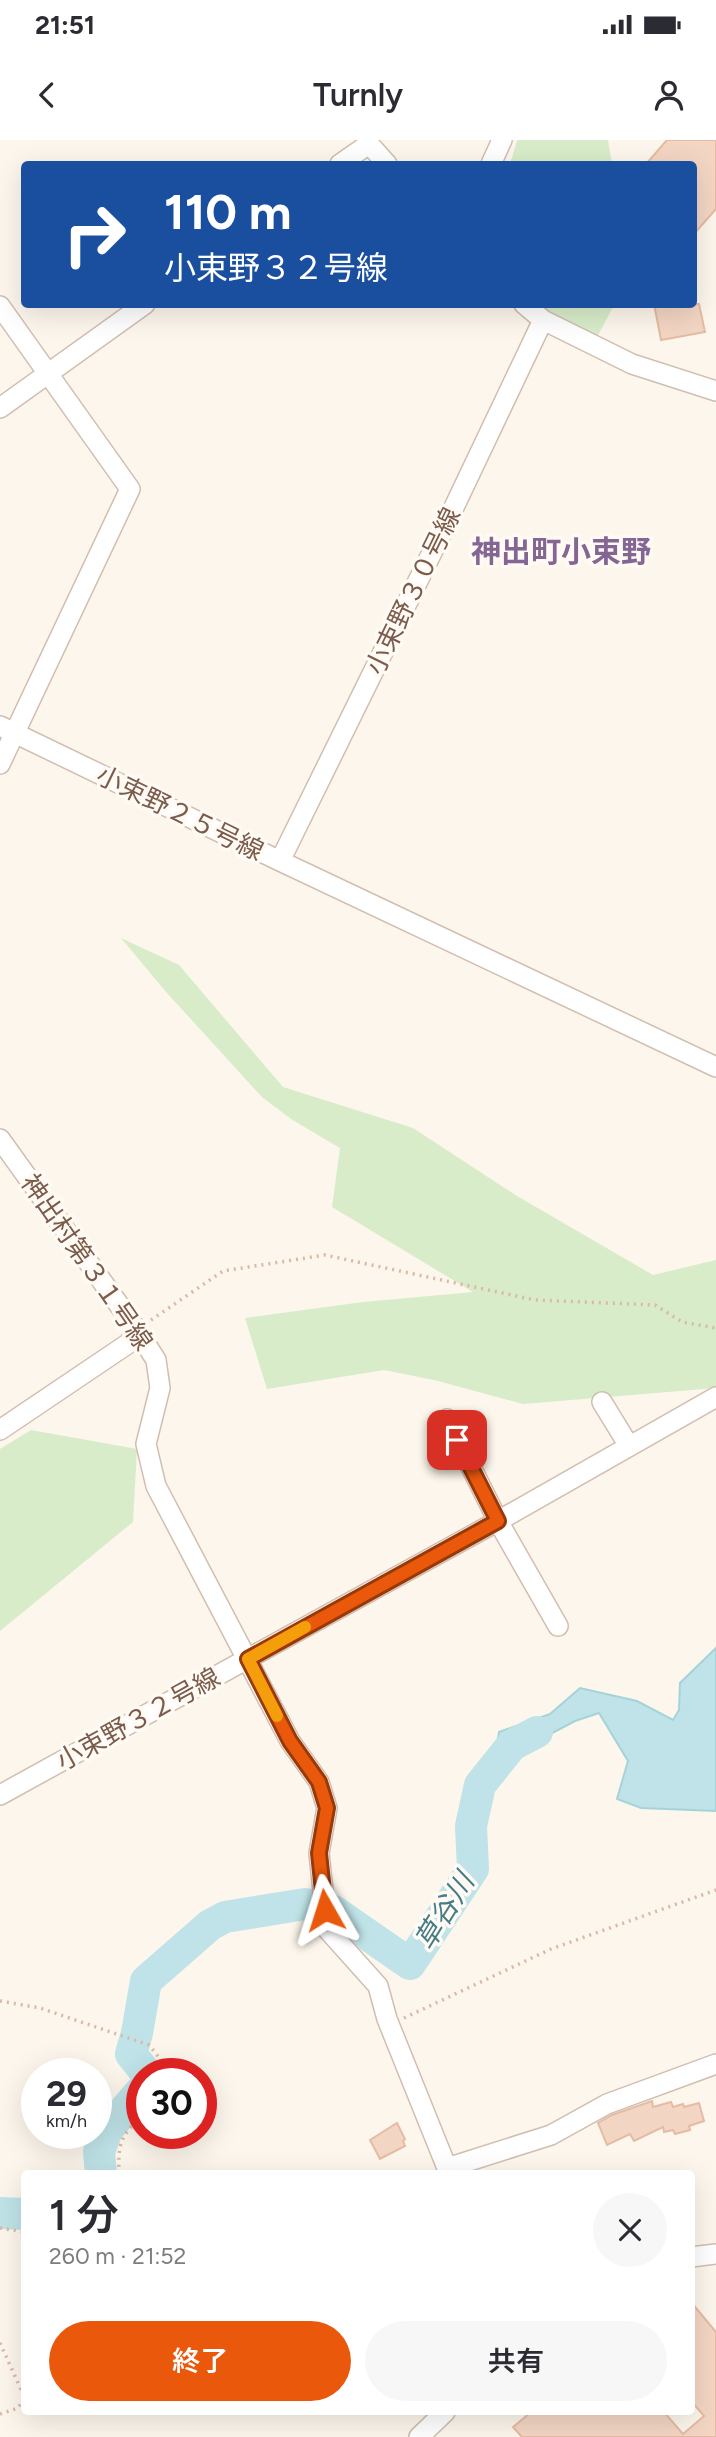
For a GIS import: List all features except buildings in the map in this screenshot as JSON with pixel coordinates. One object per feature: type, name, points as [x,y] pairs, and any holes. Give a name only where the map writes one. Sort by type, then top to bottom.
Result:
[{"type":"street","points":[[493,161],[502,140]]},
{"type":"street","points":[[344,161],[369,144],[384,161]]},
{"type":"street","points":[[0,306],[130,489],[8,730],[0,764]]},
{"type":"street","points":[[0,408],[139,308]]},
{"type":"street","points":[[529,308],[543,320],[632,364],[716,391]]},
{"type":"street","name":"小束野３０号線","points":[[280,861],[543,320]]},
{"type":"street","name":"小束野２５号線","points":[[8,730],[716,1067]]},
{"type":"street","name":"神出村第３１号線","points":[[0,1139],[156,1360],[160,1388],[146,1444],[156,1486],[290,1741],[319,1782],[327,1808],[319,1853],[327,1929],[378,1986],[387,2019]]},
{"type":"street","points":[[0,1430],[129,1343],[137,1330]]},
{"type":"street","name":"小束野３２号線","points":[[0,1795],[498,1521],[716,1397]]},
{"type":"street","points":[[602,1402],[629,1446]]},
{"type":"street","points":[[447,1419],[498,1521],[558,1626]]},
{"type":"street","points":[[387,2019],[447,2168],[551,2135],[607,2105],[716,2064]]},
{"type":"street","points":[[695,2256],[716,2254]]},
{"type":"street","points":[[419,2437],[442,2415]]},
{"type":"path","points":[[137,1330],[223,1271],[325,1255],[536,1300],[655,1305],[682,1322],[716,1328]]},
{"type":"path","points":[[387,2019],[409,2017],[551,1949],[716,1890]]},
{"type":"path","points":[[0,2001],[40,2008],[119,2034],[149,2045],[159,2058]]},
{"type":"path","points":[[119,2170],[118,2146],[126,2132]]},
{"type":"path","points":[[0,2228],[21,2231]]},
{"type":"path","points":[[0,2343],[21,2390]]},
{"type":"path","points":[[0,2414],[18,2408],[21,2402]]},
{"type":"green space","points":[[517,140],[608,140],[612,161],[511,161]]},
{"type":"green space","points":[[538,308],[612,308],[595,341]]},
{"type":"green space","points":[[121,938],[179,965],[283,1087],[413,1128],[517,1196],[653,1275],[716,1260],[716,1388],[523,1404],[434,1380],[384,1370],[267,1389],[245,1318],[363,1302],[473,1292],[332,1207],[340,1148],[291,1119],[262,1097]]},
{"type":"green space","points":[[31,1430],[137,1449],[133,1522],[0,1631],[0,1449]]},
{"type":"water","points":[[716,1648],[716,1811],[641,1808],[617,1799],[628,1761],[599,1713],[575,1721],[507,1757],[495,1756],[499,1732],[550,1714],[580,1688],[637,1701],[673,1720],[679,1710],[680,1683]]},
{"type":"waterway","name":"草谷川","points":[[134,2058],[131,2054],[146,1981],[210,1925],[225,1917],[305,1904],[332,1910],[410,1964],[473,1869],[471,1826],[480,1785],[512,1745],[537,1732]]},
{"type":"waterway","name":"草谷川","points":[[101,2170],[99,2152],[107,2130],[126,2108]]},
{"type":"waterway","name":"草谷川","points":[[0,2213],[21,2214]]},
{"type":"slow traffic","points":[[277,1716],[248,1659],[305,1627]]},
{"type":"district","name":"神出町小束野","points":[[561,552]]},
{"type":"route","points":[[325,1910],[319,1853],[327,1808],[319,1782],[290,1741],[248,1659],[498,1521],[457,1440]]}]
